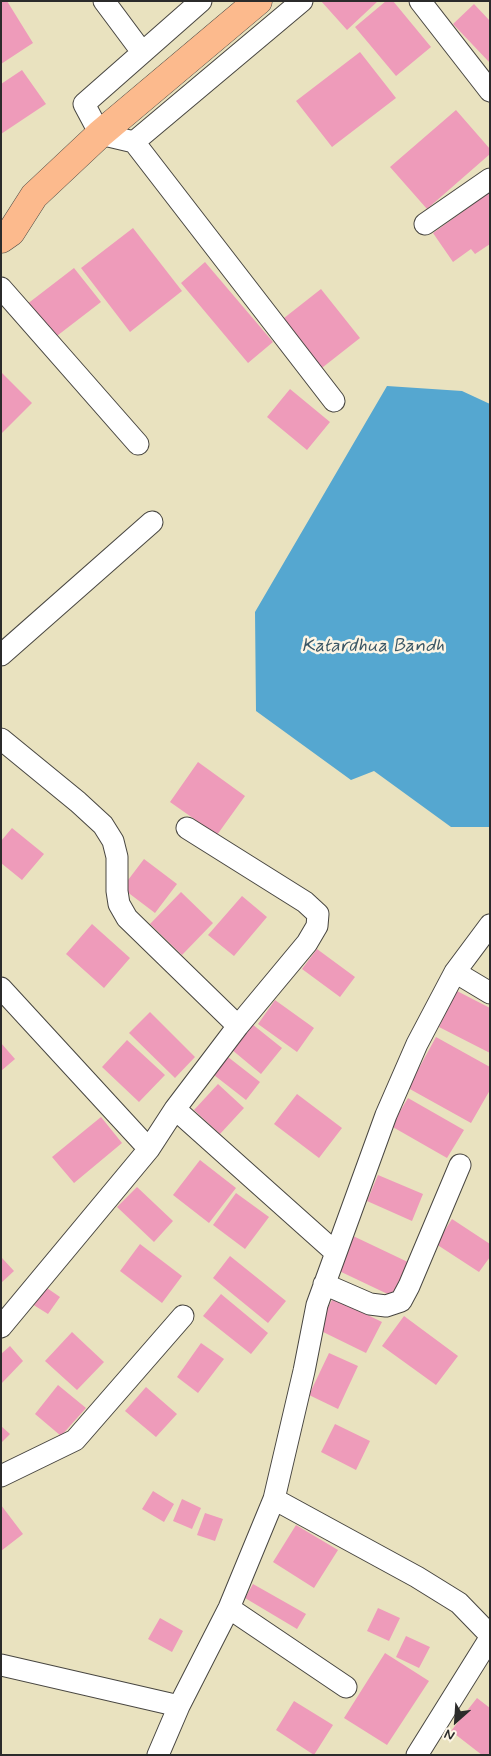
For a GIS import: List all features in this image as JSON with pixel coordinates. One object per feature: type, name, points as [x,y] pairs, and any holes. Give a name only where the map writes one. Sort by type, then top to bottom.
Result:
[{"type":"main road","points":[[1,239],[11,232],[34,196],[100,134],[258,1]]},
{"type":"main road","points":[[1,212],[34,196]]},
{"type":"street","points":[[104,1],[142,52]]},
{"type":"street","points":[[201,1],[84,104],[100,134],[134,142],[334,401]]},
{"type":"street","points":[[134,142],[302,1]]},
{"type":"street","points":[[420,1],[490,91]]},
{"type":"street","points":[[425,224],[490,179]]},
{"type":"street","points":[[1,288],[138,444]]},
{"type":"street","points":[[1,655],[152,522]]},
{"type":"street","points":[[1,739],[103,825],[113,841],[117,856],[119,904],[127,918],[238,1026]]},
{"type":"street","points":[[4,1317],[149,1149],[175,1109],[238,1026],[307,943],[317,926],[318,914],[305,902],[187,828]]},
{"type":"street","points":[[158,1755],[179,1706],[229,1608],[274,1499],[317,1306],[386,1115],[416,1044],[455,972],[490,924]]},
{"type":"street","points":[[455,972],[490,993]]},
{"type":"street","points":[[1,988],[149,1149]]},
{"type":"street","points":[[175,1109],[335,1252]]},
{"type":"street","points":[[324,1284],[370,1304],[386,1306],[401,1301],[460,1164]]},
{"type":"street","points":[[1,1476],[75,1440],[184,1316]]},
{"type":"street","points":[[274,1499],[417,1577],[459,1603],[490,1637],[417,1755]]},
{"type":"street","points":[[229,1608],[346,1687]]},
{"type":"street","points":[[1,1666],[179,1706]]},
{"type":"water","name":"Katardhua Bandh","points":[[387,386],[462,391],[490,404],[490,827],[451,827],[374,771],[351,780],[256,711],[255,612]]},
{"type":"building","points":[[1,1],[7,1],[33,43],[1,64]]},
{"type":"building","points":[[321,1],[378,1],[347,30]]},
{"type":"building","points":[[386,1],[393,1],[431,47],[396,76],[355,27]]},
{"type":"building","points":[[474,4],[490,21],[490,63],[453,24]]},
{"type":"building","points":[[360,52],[396,98],[332,147],[296,101]]},
{"type":"building","points":[[22,70],[46,104],[1,134],[1,84]]},
{"type":"building","points":[[456,110],[490,149],[490,154],[427,209],[390,167]]},
{"type":"building","points":[[490,192],[490,244],[475,254],[471,249],[453,262],[433,233]]},
{"type":"building","points":[[133,228],[182,291],[130,332],[81,268]]},
{"type":"building","points":[[205,262],[273,342],[248,363],[181,283]]},
{"type":"building","points":[[74,268],[101,302],[49,342],[22,308]]},
{"type":"building","points":[[321,289],[360,338],[318,371],[279,322]]},
{"type":"building","points":[[1,372],[32,403],[1,434]]},
{"type":"building","points":[[290,389],[330,422],[307,450],[267,417]]},
{"type":"building","points":[[198,762],[245,796],[217,835],[170,802]]},
{"type":"building","points":[[12,828],[44,854],[22,880],[1,863],[1,841]]},
{"type":"building","points":[[144,859],[177,884],[155,913],[122,888]]},
{"type":"building","points":[[181,892],[213,923],[182,955],[150,924]]},
{"type":"building","points":[[242,896],[267,917],[234,956],[208,935]]},
{"type":"building","points":[[92,924],[130,958],[104,988],[66,954]]},
{"type":"building","points":[[317,949],[355,977],[340,997],[302,969]]},
{"type":"building","points":[[457,991],[490,1008],[490,1053],[439,1027]]},
{"type":"building","points":[[275,1000],[314,1028],[297,1052],[258,1024]]},
{"type":"building","points":[[150,1012],[195,1057],[175,1078],[129,1033]]},
{"type":"building","points":[[252,1024],[282,1048],[261,1074],[231,1049]]},
{"type":"building","points":[[436,1037],[490,1067],[490,1090],[471,1123],[408,1088]]},
{"type":"building","points":[[127,1040],[165,1075],[139,1102],[102,1067]]},
{"type":"building","points":[[1,1043],[15,1059],[1,1071]]},
{"type":"building","points":[[228,1057],[260,1082],[246,1100],[214,1075]]},
{"type":"building","points":[[218,1084],[244,1108],[220,1134],[194,1110]]},
{"type":"building","points":[[297,1094],[342,1128],[319,1158],[274,1124]]},
{"type":"building","points":[[408,1098],[464,1130],[447,1158],[391,1126]]},
{"type":"building","points":[[101,1117],[122,1143],[74,1183],[52,1157]]},
{"type":"building","points":[[200,1160],[236,1188],[209,1223],[173,1195]]},
{"type":"building","points":[[378,1175],[423,1194],[412,1221],[367,1201]]},
{"type":"building","points":[[137,1187],[173,1221],[154,1242],[117,1207]]},
{"type":"building","points":[[236,1193],[269,1217],[245,1249],[213,1225]]},
{"type":"building","points":[[452,1219],[490,1244],[490,1257],[479,1272],[436,1244]]},
{"type":"building","points":[[351,1235],[412,1264],[396,1298],[335,1269]]},
{"type":"building","points":[[140,1244],[182,1276],[162,1303],[120,1271]]},
{"type":"building","points":[[230,1256],[286,1301],[268,1323],[213,1278]]},
{"type":"building","points":[[1,1259],[14,1271],[1,1283]]},
{"type":"building","points":[[44,1286],[60,1297],[48,1314],[32,1304]]},
{"type":"building","points":[[221,1294],[268,1333],[251,1354],[203,1316]]},
{"type":"building","points":[[333,1298],[382,1322],[366,1353],[317,1329]]},
{"type":"building","points":[[404,1316],[458,1356],[436,1385],[382,1346]]},
{"type":"building","points":[[72,1332],[104,1362],[77,1390],[45,1361]]},
{"type":"building","points":[[201,1343],[224,1359],[198,1393],[177,1377]]},
{"type":"building","points":[[10,1346],[23,1361],[1,1384],[1,1354]]},
{"type":"building","points":[[329,1353],[358,1366],[338,1409],[309,1395]]},
{"type":"building","points":[[58,1385],[86,1408],[61,1436],[35,1414]]},
{"type":"building","points":[[146,1387],[177,1414],[156,1437],[125,1411]]},
{"type":"building","points":[[335,1424],[370,1441],[356,1470],[321,1452]]},
{"type":"building","points":[[1,1426],[10,1434],[1,1443]]},
{"type":"building","points":[[153,1491],[174,1504],[164,1522],[142,1509]]},
{"type":"building","points":[[182,1499],[201,1508],[192,1529],[173,1521]]},
{"type":"building","points":[[1,1505],[23,1534],[1,1551]]},
{"type":"building","points":[[205,1513],[223,1519],[215,1541],[197,1535]]},
{"type":"building","points":[[296,1525],[338,1550],[314,1588],[273,1562]]},
{"type":"building","points":[[253,1584],[306,1614],[297,1629],[245,1598]]},
{"type":"building","points":[[378,1608],[400,1618],[389,1641],[367,1631]]},
{"type":"building","points":[[160,1618],[183,1631],[172,1652],[148,1639]]},
{"type":"building","points":[[406,1636],[430,1647],[419,1668],[396,1657]]},
{"type":"building","points":[[385,1653],[429,1681],[387,1745],[344,1718]]},
{"type":"building","points":[[477,1698],[490,1708],[490,1752],[488,1755],[482,1755],[451,1731]]},
{"type":"building","points":[[294,1701],[333,1725],[314,1755],[276,1730]]}]
